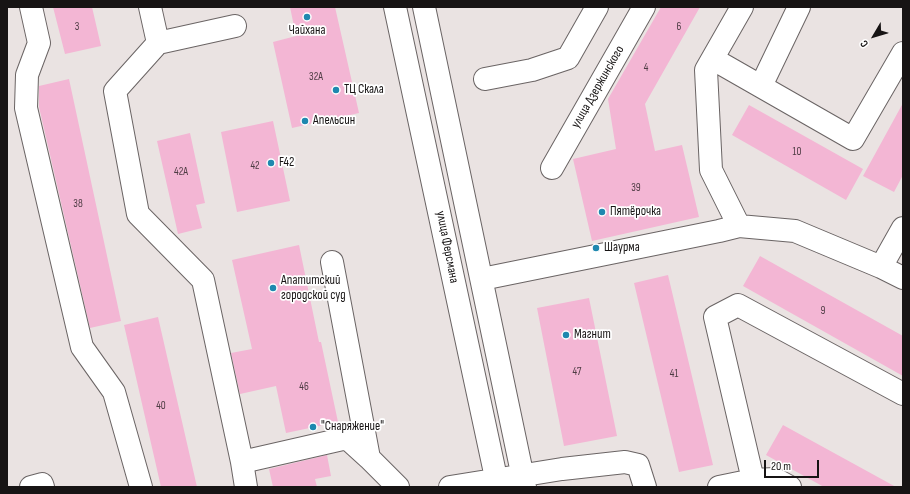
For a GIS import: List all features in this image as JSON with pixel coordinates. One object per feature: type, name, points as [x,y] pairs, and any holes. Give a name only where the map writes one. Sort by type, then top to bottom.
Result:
[{"type":"street","points":[[31,7],[39,43],[27,75],[26,108],[82,347],[114,392],[141,487]]},
{"type":"street","points":[[150,7],[158,43]]},
{"type":"street","name":"улица Ферсмана","points":[[395,7],[497,483]]},
{"type":"street","name":"улица Ферсмана","points":[[424,7],[524,481]]},
{"type":"street","points":[[485,79],[532,70],[568,58],[597,7]]},
{"type":"street","name":"улица Дзержинского","points":[[552,168],[644,7]]},
{"type":"street","points":[[739,226],[712,170],[706,70],[742,7]]},
{"type":"street","points":[[760,86],[799,7]]},
{"type":"street","points":[[235,26],[158,43],[115,91],[138,214],[203,280],[246,487]]},
{"type":"street","points":[[713,59],[854,139],[903,52]]},
{"type":"street","points":[[482,279],[739,226],[795,231],[881,267],[903,278]]},
{"type":"street","points":[[881,267],[903,228]]},
{"type":"street","points":[[332,262],[369,458]]},
{"type":"street","points":[[753,480],[715,317],[738,305],[903,394]]},
{"type":"street","points":[[242,462],[348,438],[398,487]]},
{"type":"street","points":[[450,487],[524,481],[625,462],[638,465],[644,487]]},
{"type":"street","points":[[719,487],[753,480],[775,479],[790,487]]},
{"type":"street","points":[[31,487],[42,484],[43,487]]},
{"type":"building","points":[[53,7],[92,7],[101,46],[65,54]]},
{"type":"building","points":[[290,7],[335,7],[359,113],[292,128],[273,42],[296,36]]},
{"type":"building","points":[[661,7],[700,7],[645,104],[655,151],[682,145],[699,217],[592,241],[573,159],[616,149],[608,99]]},
{"type":"building","points":[[69,79],[121,321],[90,328],[39,107],[39,86]]},
{"type":"building","points":[[903,103],[903,175],[894,192],[863,176]]},
{"type":"building","points":[[749,105],[863,169],[846,200],[732,135]]},
{"type":"building","points":[[273,121],[290,201],[237,212],[221,132]]},
{"type":"building","points":[[190,133],[205,203],[196,205],[202,228],[178,234],[157,141]]},
{"type":"building","points":[[299,245],[319,342],[321,342],[338,422],[286,433],[276,386],[240,394],[231,353],[252,349],[232,260]]},
{"type":"building","points":[[760,256],[903,336],[903,376],[743,286]]},
{"type":"building","points":[[668,275],[713,465],[679,472],[634,283]]},
{"type":"building","points":[[589,298],[617,436],[564,446],[537,308]]},
{"type":"building","points":[[158,317],[197,487],[161,487],[124,325]]},
{"type":"building","points":[[783,425],[896,487],[824,487],[766,455]]},
{"type":"building","points":[[327,455],[331,476],[315,479],[317,487],[273,487],[269,469]]},
{"type":"place","name":"Чайхана","points":[[307,17]]},
{"type":"place","name":"ТЦ Скала","points":[[336,90]]},
{"type":"place","name":"Апельсин","points":[[305,121]]},
{"type":"place","name":"F42","points":[[271,163]]},
{"type":"place","name":"Пятёрочка","points":[[602,212]]},
{"type":"place","name":"Шаурма","points":[[596,248]]},
{"type":"place","name":"Апатитский городской суд","points":[[273,288]]},
{"type":"place","name":"Магнит","points":[[566,335]]},
{"type":"place","name":"\"Снаряжение\"","points":[[313,427]]}]
